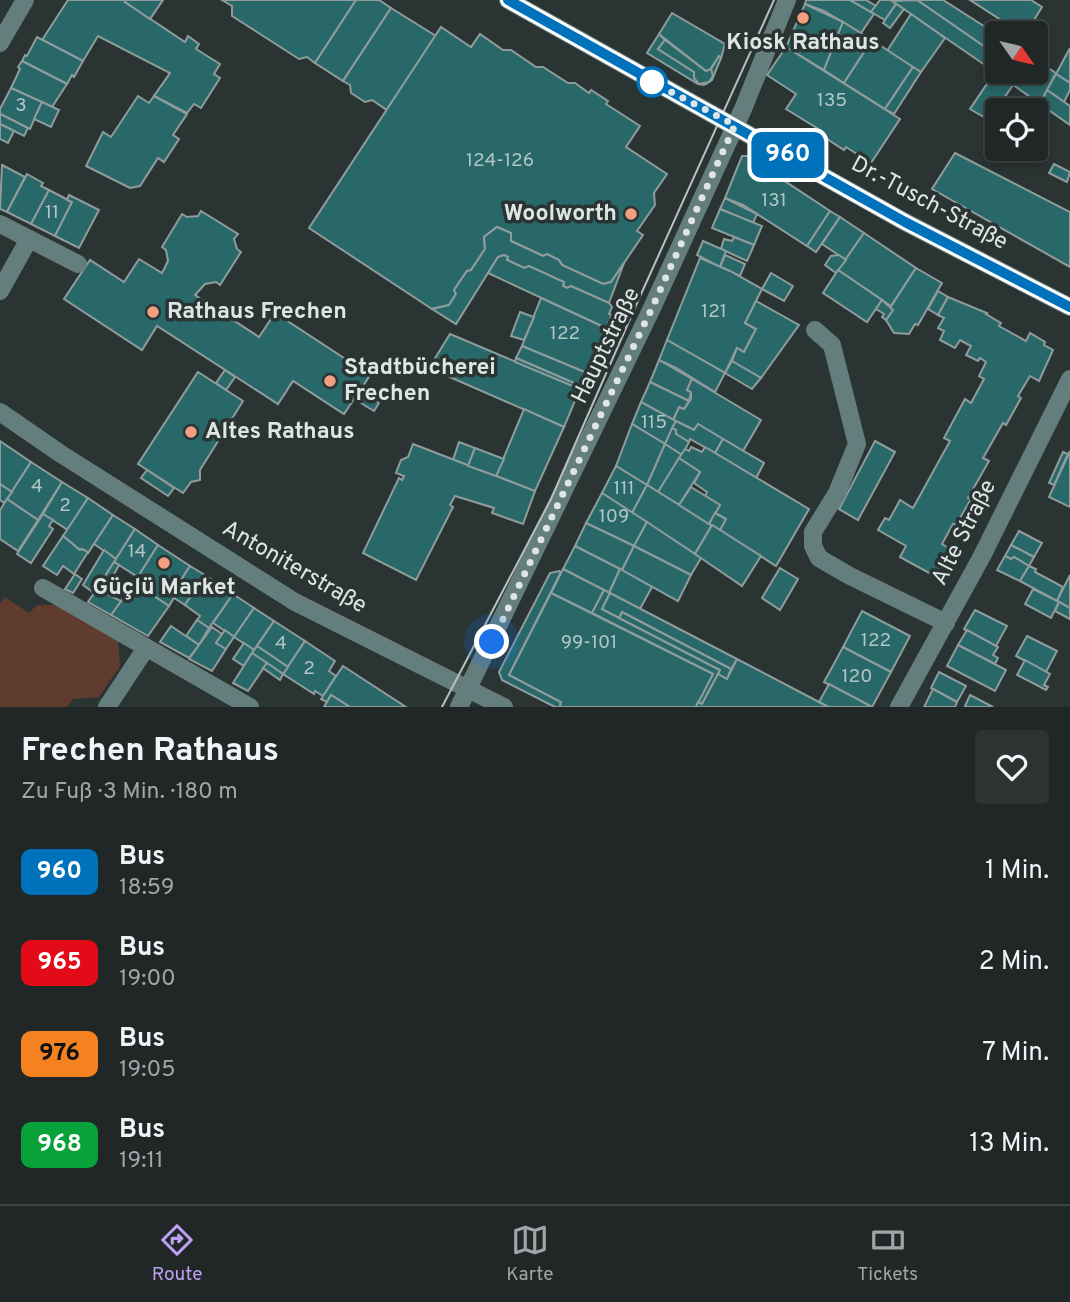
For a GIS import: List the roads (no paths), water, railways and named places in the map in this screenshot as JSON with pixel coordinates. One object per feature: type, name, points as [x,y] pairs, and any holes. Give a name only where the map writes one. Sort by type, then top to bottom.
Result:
[{"type":"street","points":[[0,43],[25,0]]},
{"type":"street","name":"Dr.-Tusch-Straße","points":[[509,0],[905,222],[1070,307]]},
{"type":"street","name":"Hauptstraße","points":[[459,707],[652,308],[735,125],[787,0]]},
{"type":"street","points":[[0,225],[78,264]]},
{"type":"street","points":[[0,291],[29,239]]},
{"type":"street","points":[[816,330],[832,345],[857,444],[836,493],[813,533],[813,546],[819,558],[848,575],[946,623]]},
{"type":"street","name":"Alte Straße","points":[[899,707],[946,623],[1070,379]]},
{"type":"street","name":"Antoniterstraße","points":[[0,412],[295,602],[504,707]]},
{"type":"street","points":[[43,588],[250,707]]},
{"type":"street","points":[[107,707],[146,648]]},
{"type":"tram line","points":[[442,707],[551,499],[774,0]]},
{"type":"place","name":"Kiosk Rathaus","points":[[803,18]]},
{"type":"place","name":"Woolworth","points":[[631,214]]},
{"type":"place","name":"Rathaus Frechen","points":[[153,312]]},
{"type":"place","name":"Stadtbücherei Frechen","points":[[330,381]]},
{"type":"place","name":"Altes Rathaus","points":[[191,432]]},
{"type":"place","name":"Güçlü Market","points":[[164,563]]}]
